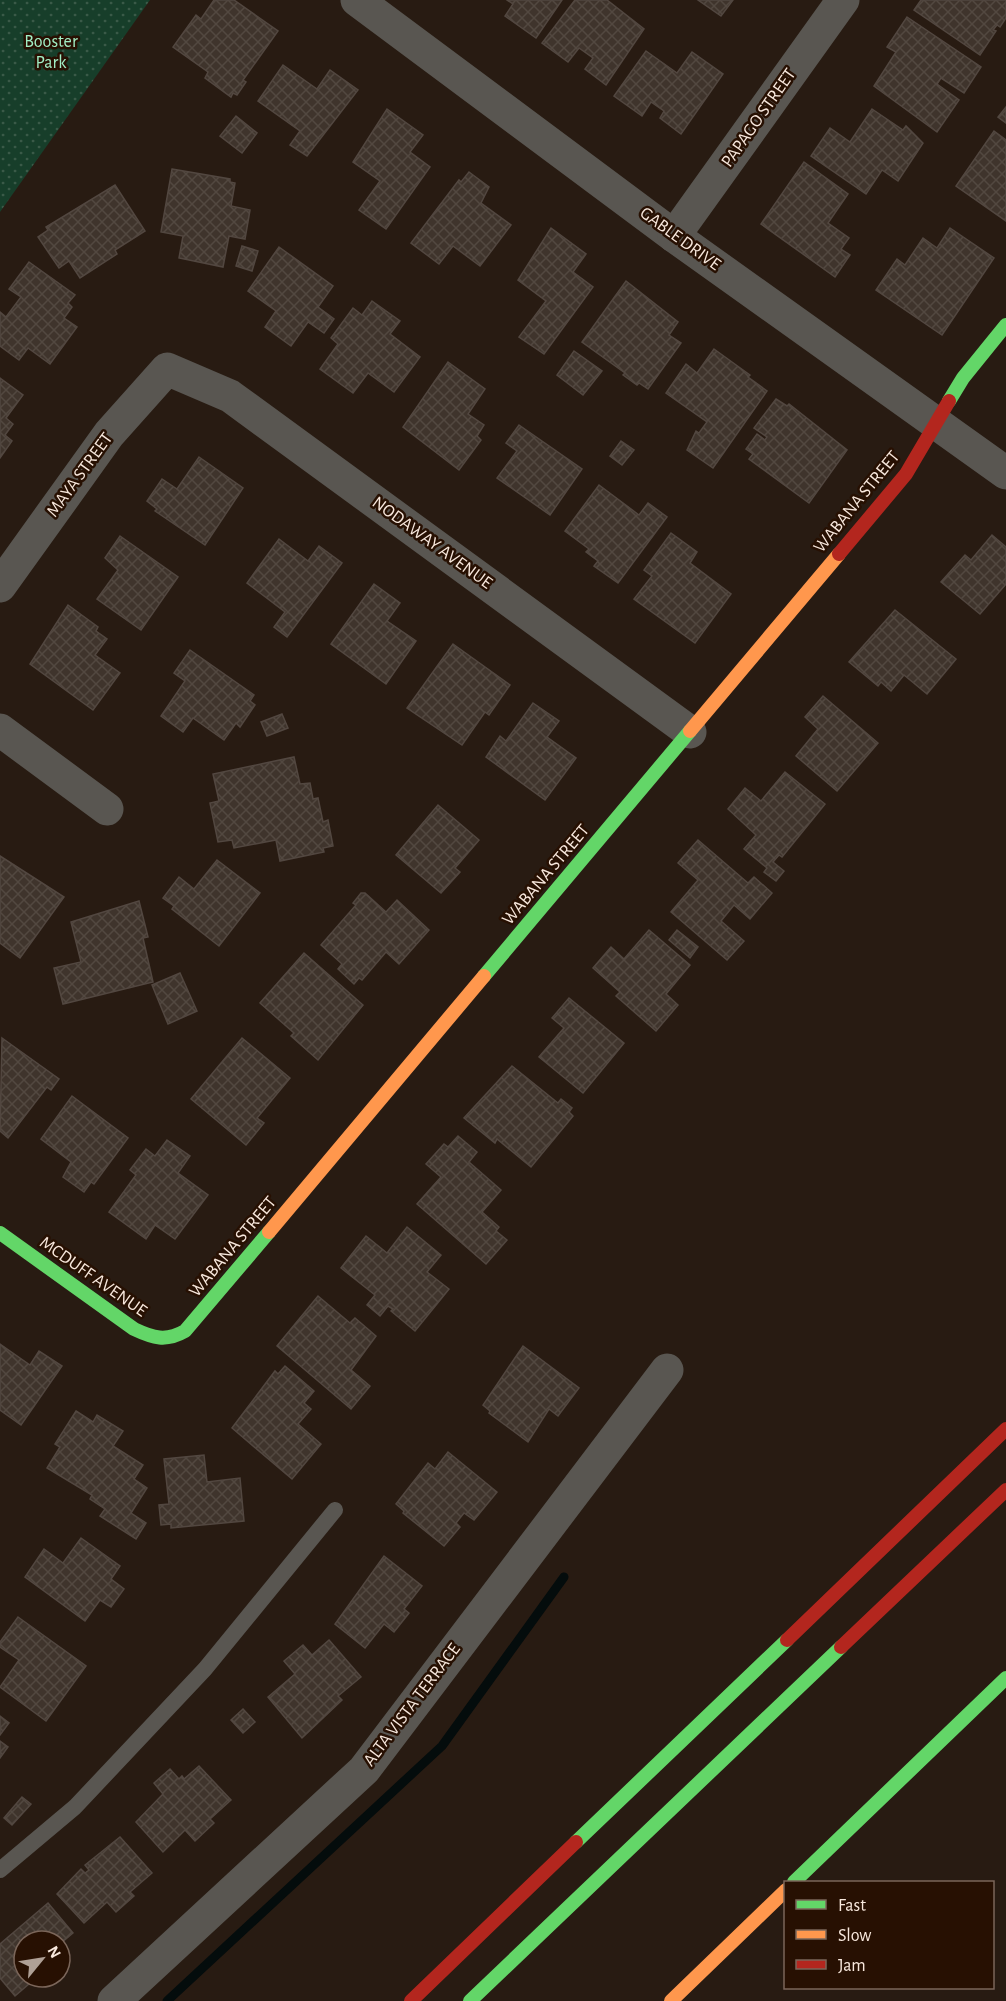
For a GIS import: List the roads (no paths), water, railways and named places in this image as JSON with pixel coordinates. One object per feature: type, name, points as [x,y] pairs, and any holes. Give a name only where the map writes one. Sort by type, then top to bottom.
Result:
[{"type":"main road","name":"WABANA STREET","points":[[171,1339],[185,1331],[200,1316],[906,474],[963,378],[1006,325]]},
{"type":"main road","name":"MCDUFF AVENUE","points":[[0,1233],[111,1315],[154,1339],[171,1339]]},
{"type":"main road","points":[[411,2001],[1006,1429]]},
{"type":"main road","points":[[470,2001],[1006,1490]]},
{"type":"main road","points":[[795,1881],[1006,1678]]},
{"type":"main road","points":[[671,2001],[784,1892]]},
{"type":"street","name":"GABLE DRIVE","points":[[357,0],[398,12],[675,236],[1006,473]]},
{"type":"street","name":"PAPAGO STREET","points":[[675,236],[843,0]]},
{"type":"street","name":"MAYA STREET","points":[[0,586],[109,434],[167,369]]},
{"type":"street","name":"NODAWAY AVENUE","points":[[167,369],[230,396],[690,732]]},
{"type":"street","points":[[0,730],[107,809]]},
{"type":"street","name":"ALTA VISTA TERRACE","points":[[114,2001],[364,1770],[667,1370]]},
{"type":"lane","points":[[0,1870],[75,1807],[205,1669],[336,1510]]},
{"type":"waterway","points":[[167,2001],[442,1746],[564,1577]]},
{"type":"park label","name":"Booster Park","points":[[51,52]]}]
